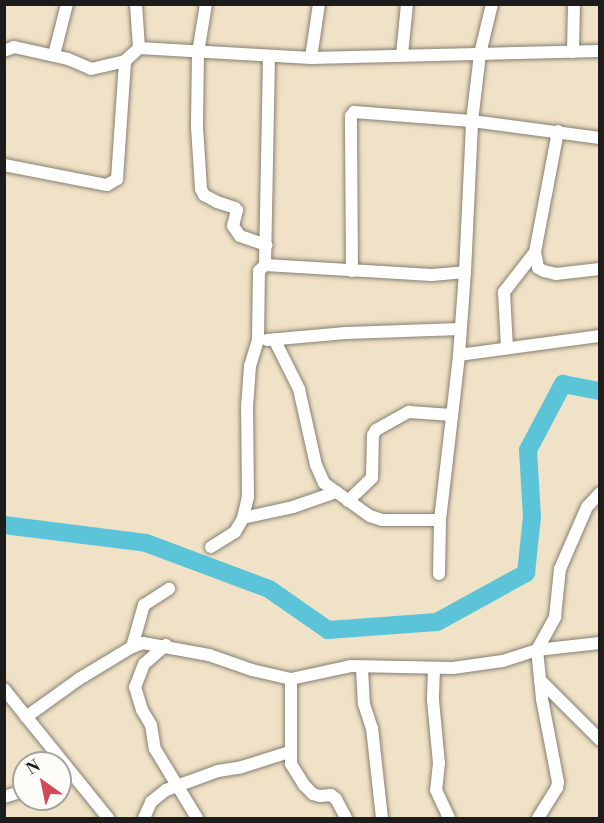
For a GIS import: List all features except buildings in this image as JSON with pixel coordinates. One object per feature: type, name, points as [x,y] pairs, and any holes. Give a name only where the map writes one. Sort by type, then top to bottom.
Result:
[{"type":"street","points":[[54,55],[67,4]]},
{"type":"street","points":[[4,51],[14,47],[54,55],[91,69],[126,61],[138,48],[136,4]]},
{"type":"street","points":[[206,4],[198,53],[197,127],[201,189],[210,198],[237,210],[235,232],[247,240],[266,245]]},
{"type":"street","points":[[311,58],[319,4]]},
{"type":"street","points":[[402,55],[407,4]]},
{"type":"street","points":[[439,574],[440,520],[459,355],[472,121],[480,54],[492,4]]},
{"type":"street","points":[[573,52],[574,4]]},
{"type":"street","points":[[138,48],[311,58],[600,51]]},
{"type":"street","points":[[211,547],[231,535],[243,518],[249,474],[247,407],[250,366],[258,339],[259,271],[265,265],[266,245],[269,57]]},
{"type":"street","points":[[4,165],[107,185],[117,179],[126,61]]},
{"type":"street","points":[[352,271],[351,116],[354,112],[472,121],[600,138]]},
{"type":"street","points":[[558,131],[535,252],[538,268],[556,274],[600,269]]},
{"type":"street","points":[[507,348],[504,292],[535,252]]},
{"type":"street","points":[[265,265],[432,275],[465,272]]},
{"type":"street","points":[[258,339],[275,340],[346,333],[460,329]]},
{"type":"street","points":[[459,355],[600,336]]},
{"type":"street","points":[[275,340],[299,389],[320,478],[370,516],[382,520],[440,520]]},
{"type":"street","points":[[348,501],[372,478],[373,435],[376,430],[410,412],[452,415]]},
{"type":"street","points":[[243,518],[293,507],[336,492]]},
{"type":"street","points":[[538,819],[558,782],[537,650],[555,617],[560,569],[587,507],[600,493]]},
{"type":"street","points":[[132,647],[144,605],[149,599],[169,589]]},
{"type":"street","points":[[26,717],[79,679],[132,647],[143,643],[166,645],[291,679],[339,668],[434,668],[503,661],[537,650],[600,643]]},
{"type":"street","points":[[166,645],[144,664],[135,687],[142,710],[152,725],[155,749],[177,786],[191,804],[197,819]]},
{"type":"street","points":[[362,668],[364,704],[372,728],[382,819]]},
{"type":"street","points":[[434,668],[433,700],[439,763],[436,790],[449,819]]},
{"type":"street","points":[[291,679],[289,752],[294,771],[303,785],[313,794],[331,795],[336,799],[346,819]]},
{"type":"street","points":[[540,680],[593,727],[600,740]]},
{"type":"street","points":[[4,689],[49,751]]},
{"type":"street","points":[[144,819],[151,802],[158,795],[177,786],[218,771],[252,764],[289,752]]},
{"type":"street","points":[[72,782],[108,819]]},
{"type":"waterway","points":[[4,525],[146,543],[269,589],[328,630],[437,622],[526,573],[532,517],[528,450],[563,384],[600,391]]}]
